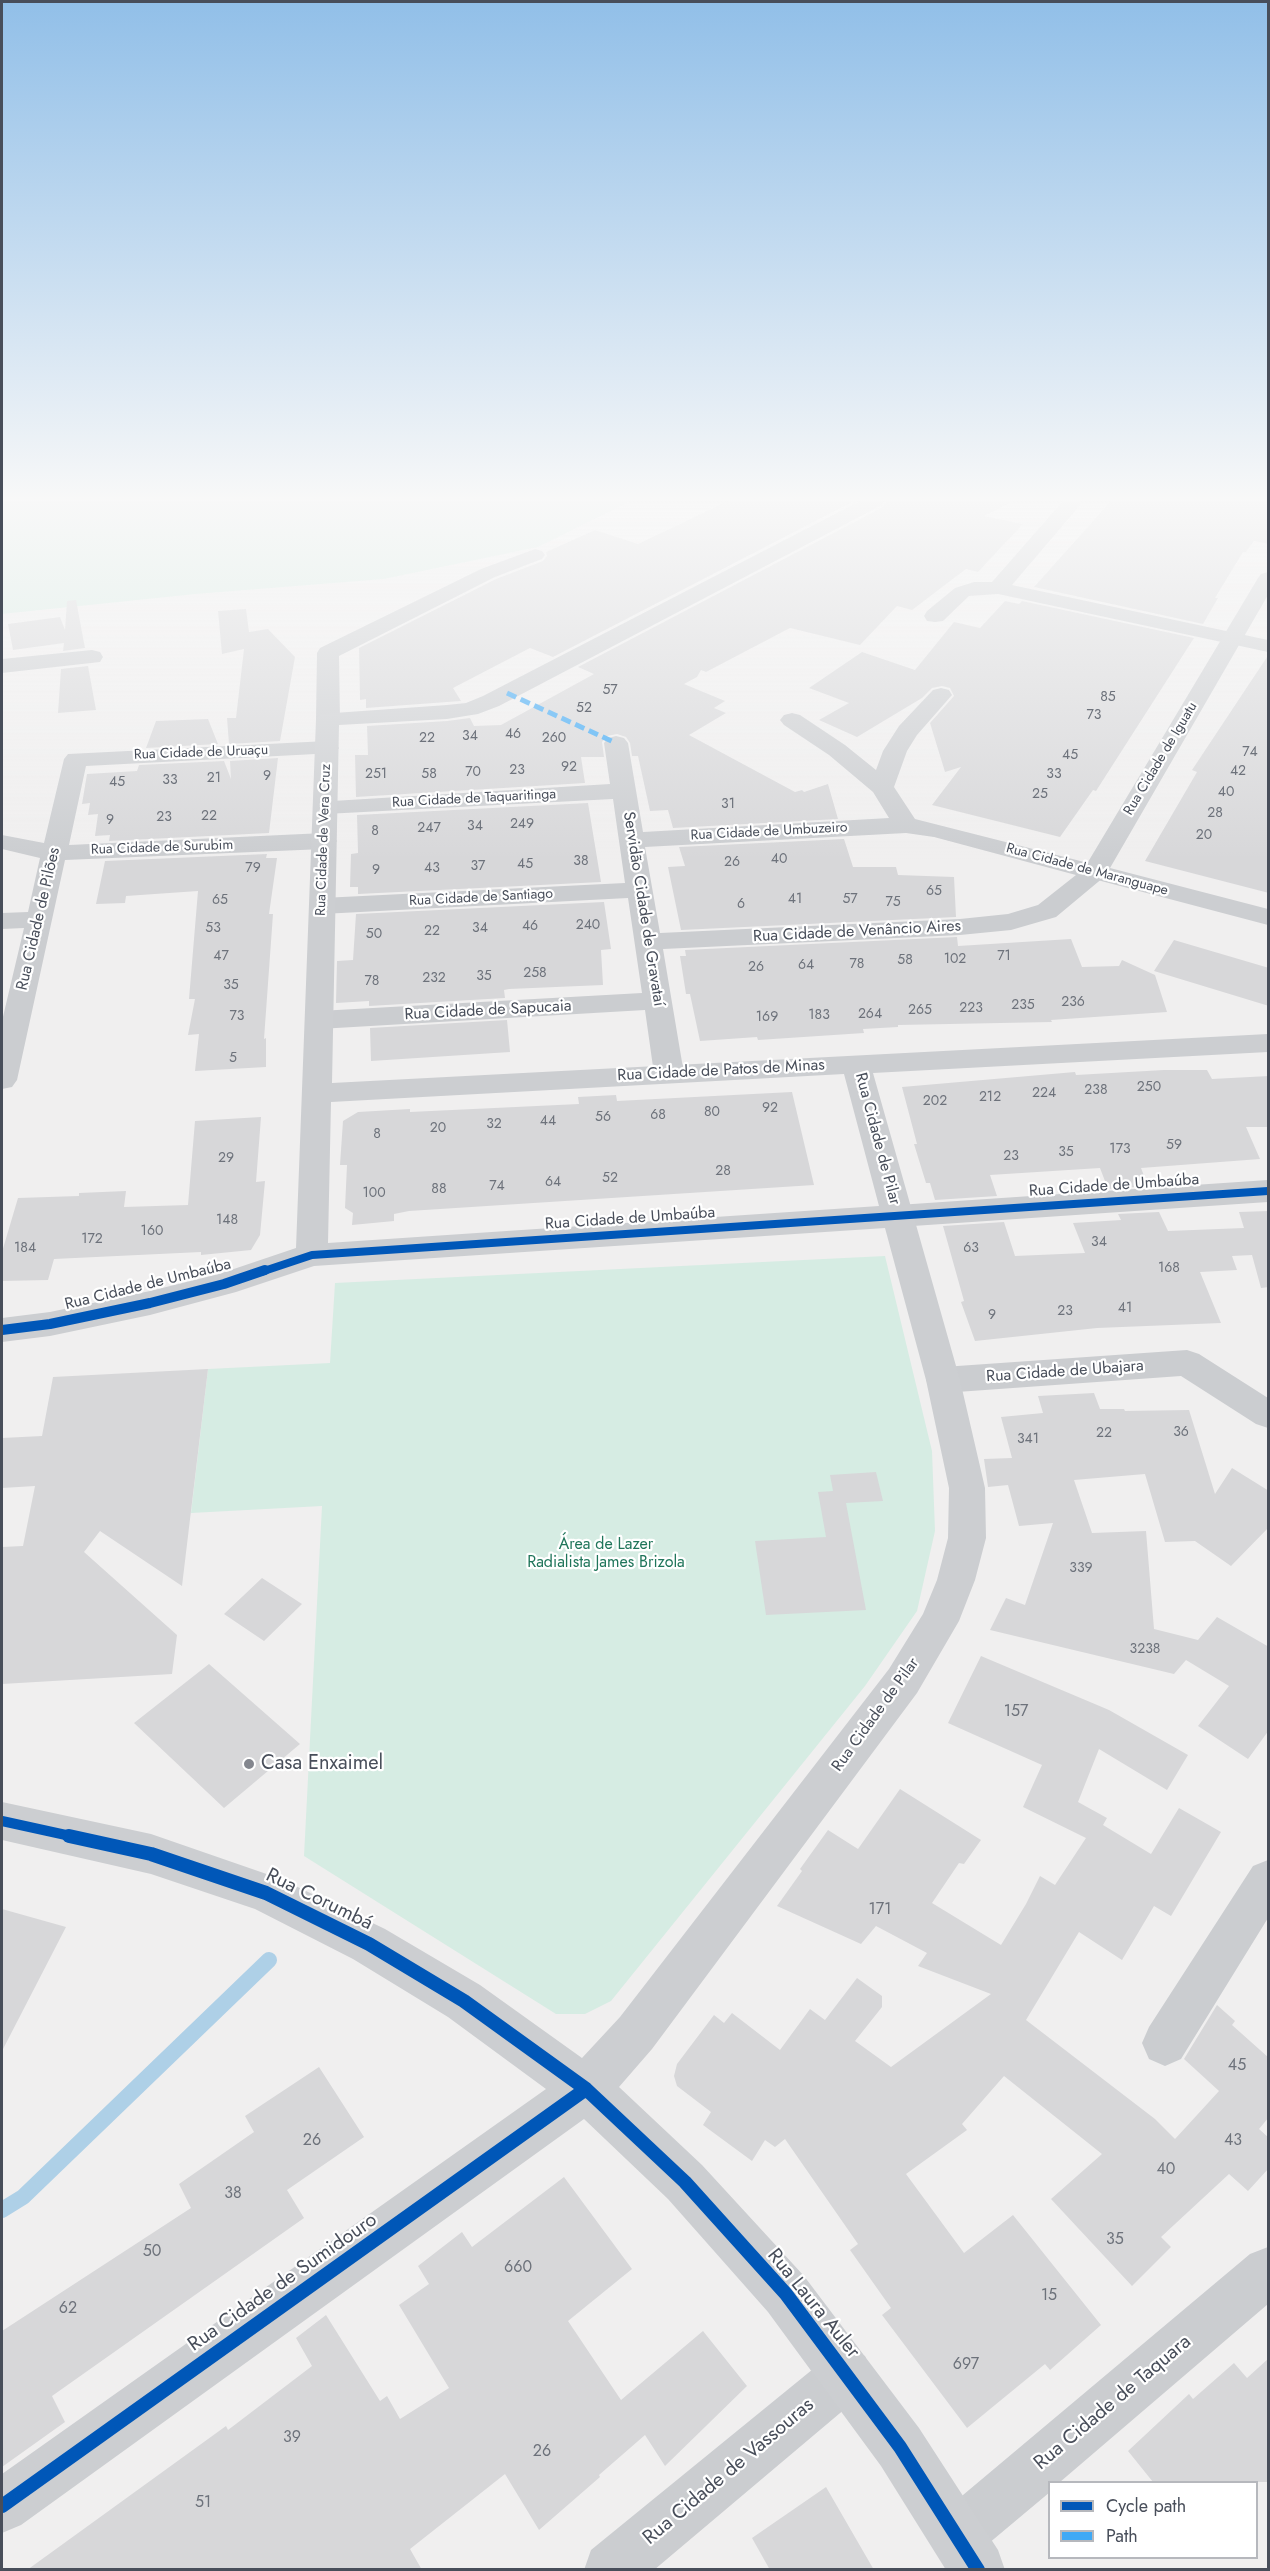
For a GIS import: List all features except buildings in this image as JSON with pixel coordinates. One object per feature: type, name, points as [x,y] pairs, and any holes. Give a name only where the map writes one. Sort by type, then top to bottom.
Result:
[{"type":"street","name":"Rua Cidade de Vera Cruz","points":[[312,1255],[328,653],[392,621]]},
{"type":"street","points":[[328,718],[470,709],[491,701],[645,621]]},
{"type":"street","points":[[1153,621],[1269,646]]},
{"type":"street","name":"Rua Cidade de Iguatu","points":[[1062,901],[1095,872],[1243,621]]},
{"type":"street","points":[[2,666],[92,657]]},
{"type":"street","points":[[882,787],[895,751],[907,731],[941,695]]},
{"type":"street","points":[[792,720],[844,756],[882,787],[906,825]]},
{"type":"street","name":"Servidão Cidade de Gravataí","points":[[616,743],[669,1074]]},
{"type":"street","name":"Rua Cidade de Uruaçu","points":[[76,759],[327,748]]},
{"type":"street","name":"Rua Cidade de Pilões","points":[[2,1080],[6,1039],[39,919],[76,759]]},
{"type":"street","name":"Rua Cidade de Taquaritinga","points":[[325,807],[624,791]]},
{"type":"street","name":"Rua Cidade de Maranguape","points":[[906,825],[936,830],[1269,917]]},
{"type":"street","name":"Rua Cidade de Umbuzeiro","points":[[632,840],[906,825]]},
{"type":"street","name":"Rua Cidade de Surubim","points":[[2,842],[54,853],[324,841]]},
{"type":"street","name":"Rua Cidade de Santiago","points":[[322,906],[639,890]]},
{"type":"street","name":"Rua Cidade de Venâncio Aires","points":[[648,942],[986,925],[1030,917],[1047,911],[1062,901]]},
{"type":"street","points":[[2,921],[39,919]]},
{"type":"street","name":"Rua Cidade de Sapucaia","points":[[319,1020],[657,1001]]},
{"type":"street","name":"Rua Cidade de Patos de Minas","points":[[317,1092],[1269,1043]]},
{"type":"street","name":"Rua Cidade de Pilar","points":[[586,2090],[636,2033],[903,1682],[940,1621],[956,1580],[967,1538],[967,1488],[943,1380],[856,1064]]},
{"type":"street","name":"Rua Cidade de Umbaúba","points":[[2,1330],[50,1324],[150,1303],[224,1284],[312,1255],[1269,1191]]},
{"type":"street","name":"Rua Cidade de Ubajara","points":[[943,1380],[1187,1364],[1269,1415]]},
{"type":"street","name":"Rua Corumbá","points":[[2,1821],[151,1854],[266,1893],[369,1944],[464,2001],[586,2090]]},
{"type":"street","points":[[1165,2043],[1269,1880]]},
{"type":"street","name":"Rua Laura Auler","points":[[586,2090],[685,2182],[786,2294],[900,2447],[968,2552]]},
{"type":"street","name":"Rua Cidade de Sumidouro","points":[[2,2506],[586,2090]]},
{"type":"street","name":"Rua Cidade de Taquara","points":[[968,2552],[1269,2272]]},
{"type":"street","name":"Rua Cidade de Vassouras","points":[[611,2570],[847,2374]]},
{"type":"green space","name":"Área de Lazer Radialista James Brizola","points":[[885,1256],[932,1451],[935,1531],[917,1611],[865,1686],[611,2001],[585,2014],[556,2014],[304,1856],[322,1506],[191,1513],[208,1369],[330,1363],[335,1283]]},
{"type":"waterway","points":[[2,2210],[23,2197],[269,1960]]},
{"type":"marked path","points":[[507,693],[616,743]]},
{"type":"cycle path","points":[[2,1330],[50,1324],[150,1303],[224,1284],[312,1255],[1268,1191]]},
{"type":"cycle path","points":[[2,1821],[151,1854],[266,1893],[369,1944],[464,2001],[586,2089],[685,2182],[786,2294],[900,2447],[978,2570]]},
{"type":"cycle path","points":[[2,2506],[586,2089]]},
{"type":"place","name":"Casa Enxaimel","points":[[249,1764]]}]
